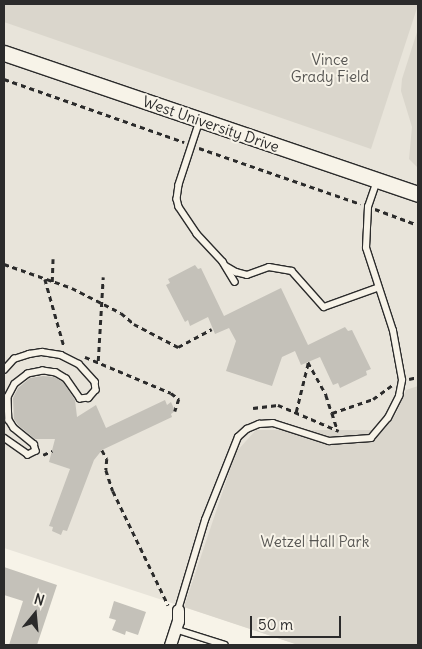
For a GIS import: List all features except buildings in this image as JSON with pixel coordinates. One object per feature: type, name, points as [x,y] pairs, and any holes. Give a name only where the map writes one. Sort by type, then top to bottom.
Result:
[{"type":"street","name":"West University Drive","points":[[4,53],[418,194]]},
{"type":"street","points":[[170,645],[175,629],[175,610]]},
{"type":"lane","points":[[200,121],[179,184],[177,199],[197,234],[224,265],[235,282]]},
{"type":"lane","points":[[175,610],[205,520],[238,437],[247,429],[259,424],[273,424],[330,441],[353,441],[371,438],[388,418],[399,396],[402,382],[393,331],[377,288],[366,248],[368,207],[378,181]]},
{"type":"lane","points":[[224,265],[236,272],[247,275],[269,267],[292,271],[324,307],[377,288]]},
{"type":"lane","points":[[4,370],[14,359],[29,354],[42,352],[61,355],[79,364],[95,382],[96,390],[90,398],[80,399],[66,379],[56,373],[43,371],[28,374],[15,384],[8,397],[9,420],[26,440],[34,444],[36,451],[28,455],[4,438]]},
{"type":"lane","points":[[175,629],[225,645]]},
{"type":"path","points":[[4,79],[418,225]]},
{"type":"path","points":[[52,282],[53,259]]},
{"type":"path","points":[[4,264],[72,288],[121,312],[134,324],[178,347],[212,329]]},
{"type":"path","points":[[98,361],[103,276]]},
{"type":"path","points":[[45,279],[64,346],[70,350]]},
{"type":"path","points":[[58,347],[64,346]]},
{"type":"path","points":[[82,355],[98,361],[113,370],[171,393],[180,399],[175,411]]},
{"type":"path","points":[[296,412],[308,362],[326,395],[338,431]]},
{"type":"path","points":[[332,413],[373,399],[388,386],[418,376]]},
{"type":"path","points":[[253,408],[278,405],[344,432]]},
{"type":"path","points":[[102,450],[108,459],[106,470],[113,490],[175,610]]},
{"type":"shaded area","points":[[4,4],[418,4],[418,645],[299,645],[4,548]]},
{"type":"green space","name":"Vince Grady Field","points":[[4,4],[418,5],[371,149],[4,22]]},
{"type":"green space","points":[[418,29],[418,168],[409,159],[412,127],[401,91],[402,79]]},
{"type":"green space","name":"Wetzel Hall Park","points":[[418,386],[418,645],[298,645],[184,607],[236,452],[256,430],[383,430],[396,414],[406,390]]}]
